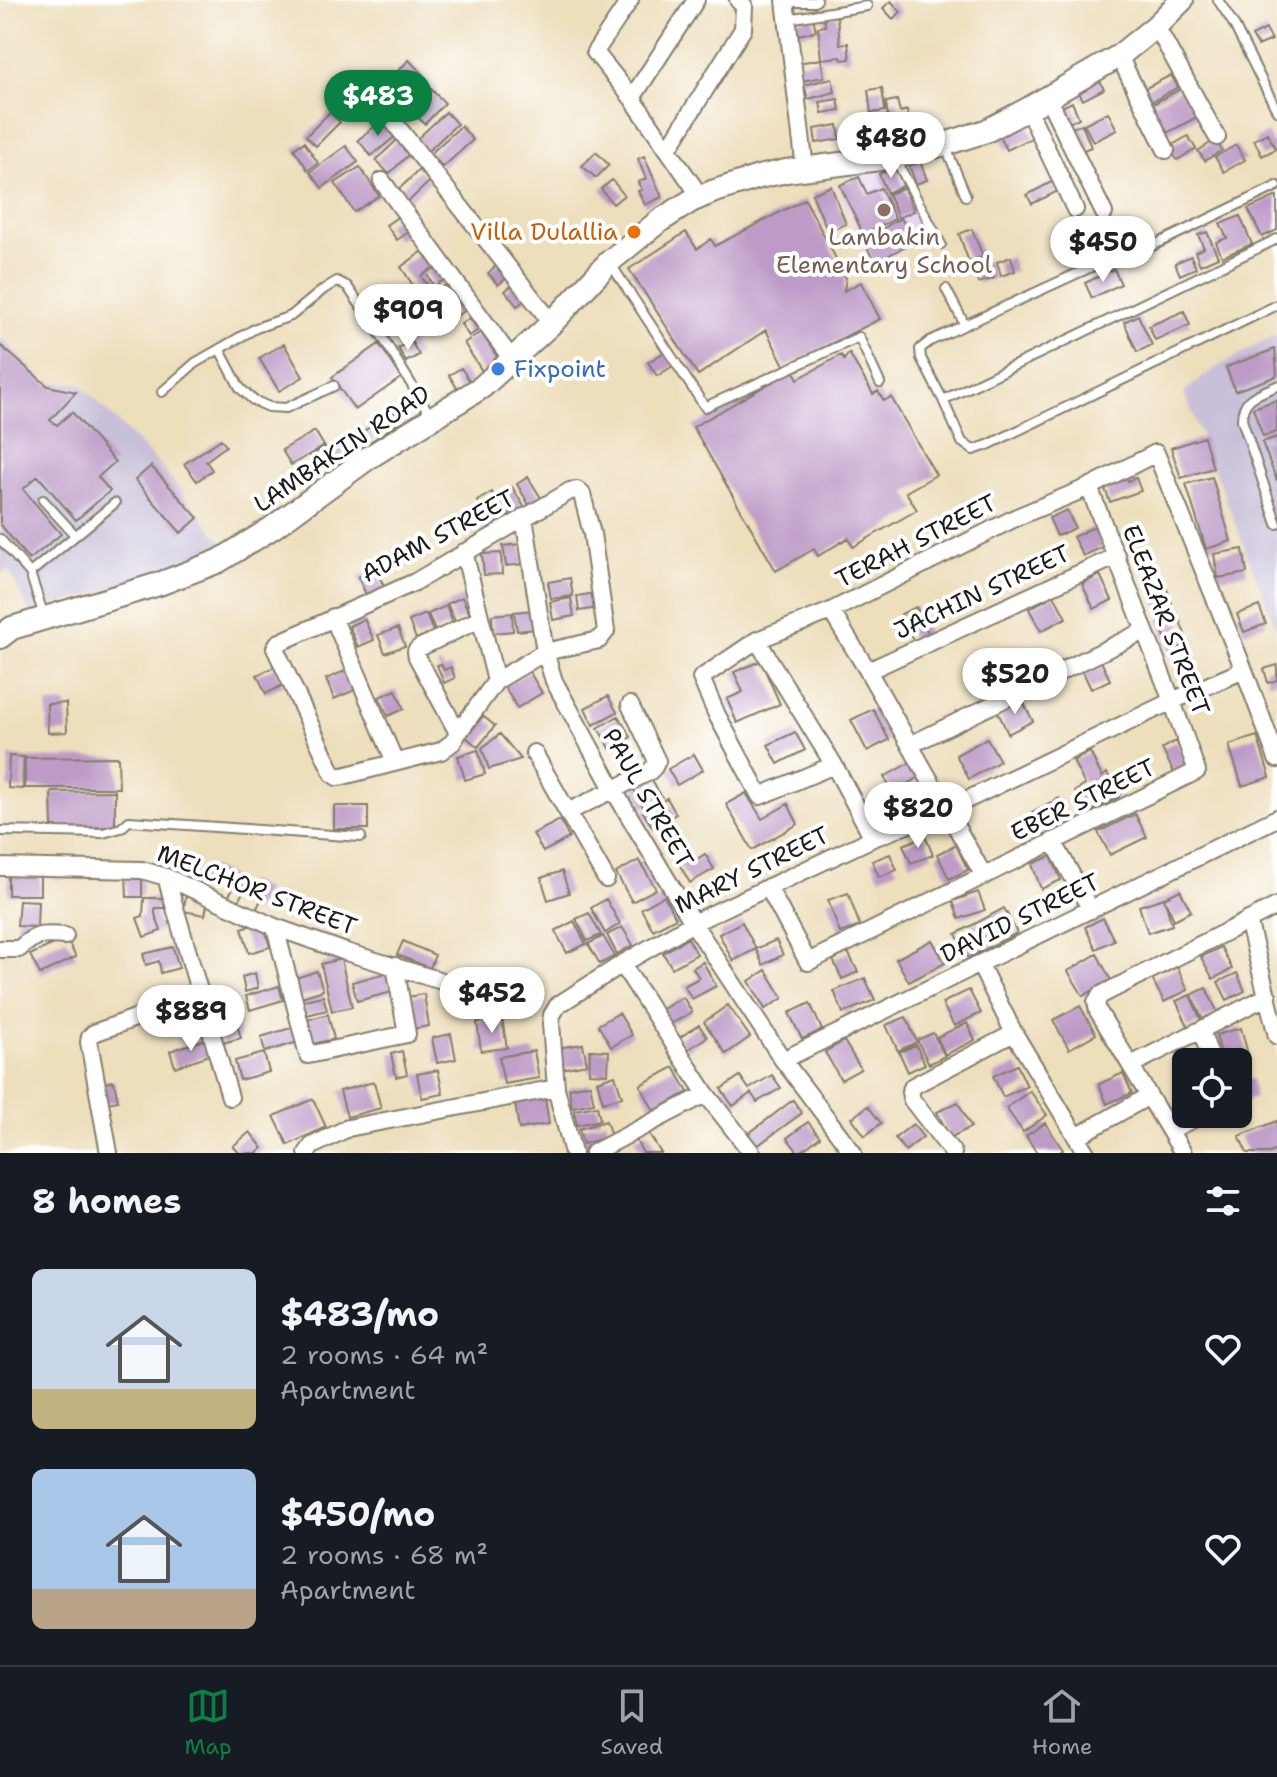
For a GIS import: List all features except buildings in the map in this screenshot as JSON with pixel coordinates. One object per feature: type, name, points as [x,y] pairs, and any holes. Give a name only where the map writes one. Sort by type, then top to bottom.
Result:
[{"type":"main road","name":"LAMBAKIN ROAD","points":[[0,637],[12,628],[159,584],[219,561],[272,528],[368,458],[482,387],[552,323],[609,262],[658,222],[700,196],[759,177],[895,157],[986,131],[1119,56],[1182,0]]},
{"type":"street","points":[[630,0],[595,52],[632,98],[700,196]]},
{"type":"street","points":[[632,98],[696,0]]},
{"type":"street","points":[[668,149],[743,29],[744,6],[738,0]]},
{"type":"street","points":[[786,7],[805,169]]},
{"type":"street","points":[[1156,26],[1217,137]]},
{"type":"street","points":[[1119,56],[1166,150]]},
{"type":"street","points":[[1048,98],[1104,213]]},
{"type":"street","points":[[381,106],[552,323]]},
{"type":"street","points":[[1028,109],[1075,209]]},
{"type":"street","points":[[382,181],[513,361]]},
{"type":"street","name":"TERAH STREET","points":[[834,765],[760,796],[701,678],[757,640],[831,611],[1017,517],[1089,487],[1156,453],[1244,670]]},
{"type":"street","name":"ELEAZAR STREET","points":[[1089,487],[1197,771]]},
{"type":"street","name":"ADAM STREET","points":[[395,762],[337,777],[333,774],[275,648],[278,643],[415,582],[524,517],[577,490],[582,494],[592,534],[606,631],[599,640],[545,652]]},
{"type":"street","name":"PAUL STREET","points":[[524,517],[545,652],[554,681],[613,789],[693,923],[783,1060],[853,1153]]},
{"type":"street","points":[[464,552],[496,681]]},
{"type":"street","name":"JACHIN STREET","points":[[868,671],[1117,556]]},
{"type":"street","points":[[831,611],[984,876]]},
{"type":"street","points":[[333,617],[395,762],[441,751],[453,742],[496,681],[545,652]]},
{"type":"street","points":[[458,733],[416,651],[480,619]]},
{"type":"street","points":[[910,745],[1144,631]]},
{"type":"street","points":[[757,640],[834,765],[873,838]]},
{"type":"street","points":[[1244,670],[1277,759]]},
{"type":"street","name":"MARY STREET","points":[[573,1153],[556,1088],[551,1024],[558,1005],[693,923],[873,838],[946,810],[1172,701],[1244,670]]},
{"type":"street","points":[[568,812],[654,767],[657,761],[630,705]]},
{"type":"street","points":[[534,753],[606,879]]},
{"type":"street","name":"EBER STREET","points":[[768,887],[808,962],[1197,771]]},
{"type":"street","name":"DAVID STREET","points":[[783,1060],[1277,818]]},
{"type":"street","points":[[1053,841],[1091,910]]},
{"type":"street","name":"MELCHOR STREET","points":[[0,867],[142,870],[166,877],[275,927],[445,982]]},
{"type":"street","points":[[166,877],[230,1097]]},
{"type":"street","points":[[1183,1153],[1098,1011],[1096,1002],[1101,995],[1277,906]]},
{"type":"street","points":[[1248,920],[1277,1036]]},
{"type":"street","points":[[275,927],[308,1055],[407,1034],[395,966]]},
{"type":"street","points":[[0,949],[19,949],[31,938],[41,935],[65,936]]},
{"type":"street","points":[[622,964],[706,1094],[752,1153]]},
{"type":"street","points":[[980,965],[1014,1033],[1086,1153]]},
{"type":"street","points":[[109,1153],[90,1037],[201,994]]},
{"type":"street","points":[[1131,1065],[1268,996]]},
{"type":"street","points":[[1201,1030],[1207,1048]]},
{"type":"street","points":[[953,1153],[912,1100],[910,1092],[913,1086],[1014,1033]]},
{"type":"street","points":[[307,1153],[312,1146],[348,1128],[556,1088]]},
{"type":"street","points":[[593,1153],[706,1094]]},
{"type":"street","points":[[1076,1137],[1149,1096]]},
{"type":"street","points":[[1170,1130],[1174,1128]]},
{"type":"lane","points":[[786,7],[817,0]]},
{"type":"lane","points":[[1218,0],[1233,23],[1277,111]]},
{"type":"lane","points":[[786,7],[867,6]]},
{"type":"lane","points":[[945,144],[966,196]]},
{"type":"lane","points":[[895,157],[941,244]]},
{"type":"lane","points":[[1277,186],[1148,248],[1113,257],[930,341],[920,349],[921,358],[962,442],[973,450],[1277,305]]},
{"type":"lane","points":[[943,400],[1277,239]]},
{"type":"lane","points":[[609,262],[705,407],[859,337],[880,383]]},
{"type":"lane","points":[[162,392],[195,363],[256,328],[291,316],[337,281],[347,286],[432,418]]},
{"type":"lane","points":[[946,289],[965,325]]},
{"type":"lane","points":[[220,350],[240,388],[253,400],[269,407],[286,408],[334,386]]},
{"type":"lane","points":[[1277,386],[1253,395],[1242,410],[1242,420],[1277,524]]},
{"type":"lane","points":[[43,500],[75,535]]},
{"type":"lane","points":[[30,573],[115,503]]},
{"type":"lane","points":[[0,539],[30,573],[45,619]]},
{"type":"lane","points":[[0,831],[103,833],[121,828],[129,821],[361,837]]},
{"type":"shaded area","name":"Lambakin Elementary School","points":[[896,162],[934,236],[872,266],[837,184]]},
{"type":"shaded area","points":[[1277,334],[1277,630],[1184,392],[1217,367]]},
{"type":"shaded area","points":[[0,336],[46,383],[79,383],[159,464],[227,548],[177,570],[30,612],[8,569],[0,574]]},
{"type":"place","name":"Lambakin Elementary School","points":[[884,210]]},
{"type":"place","name":"Villa Dulallia","points":[[634,232]]},
{"type":"place","name":"Fixpoint","points":[[498,369]]}]
